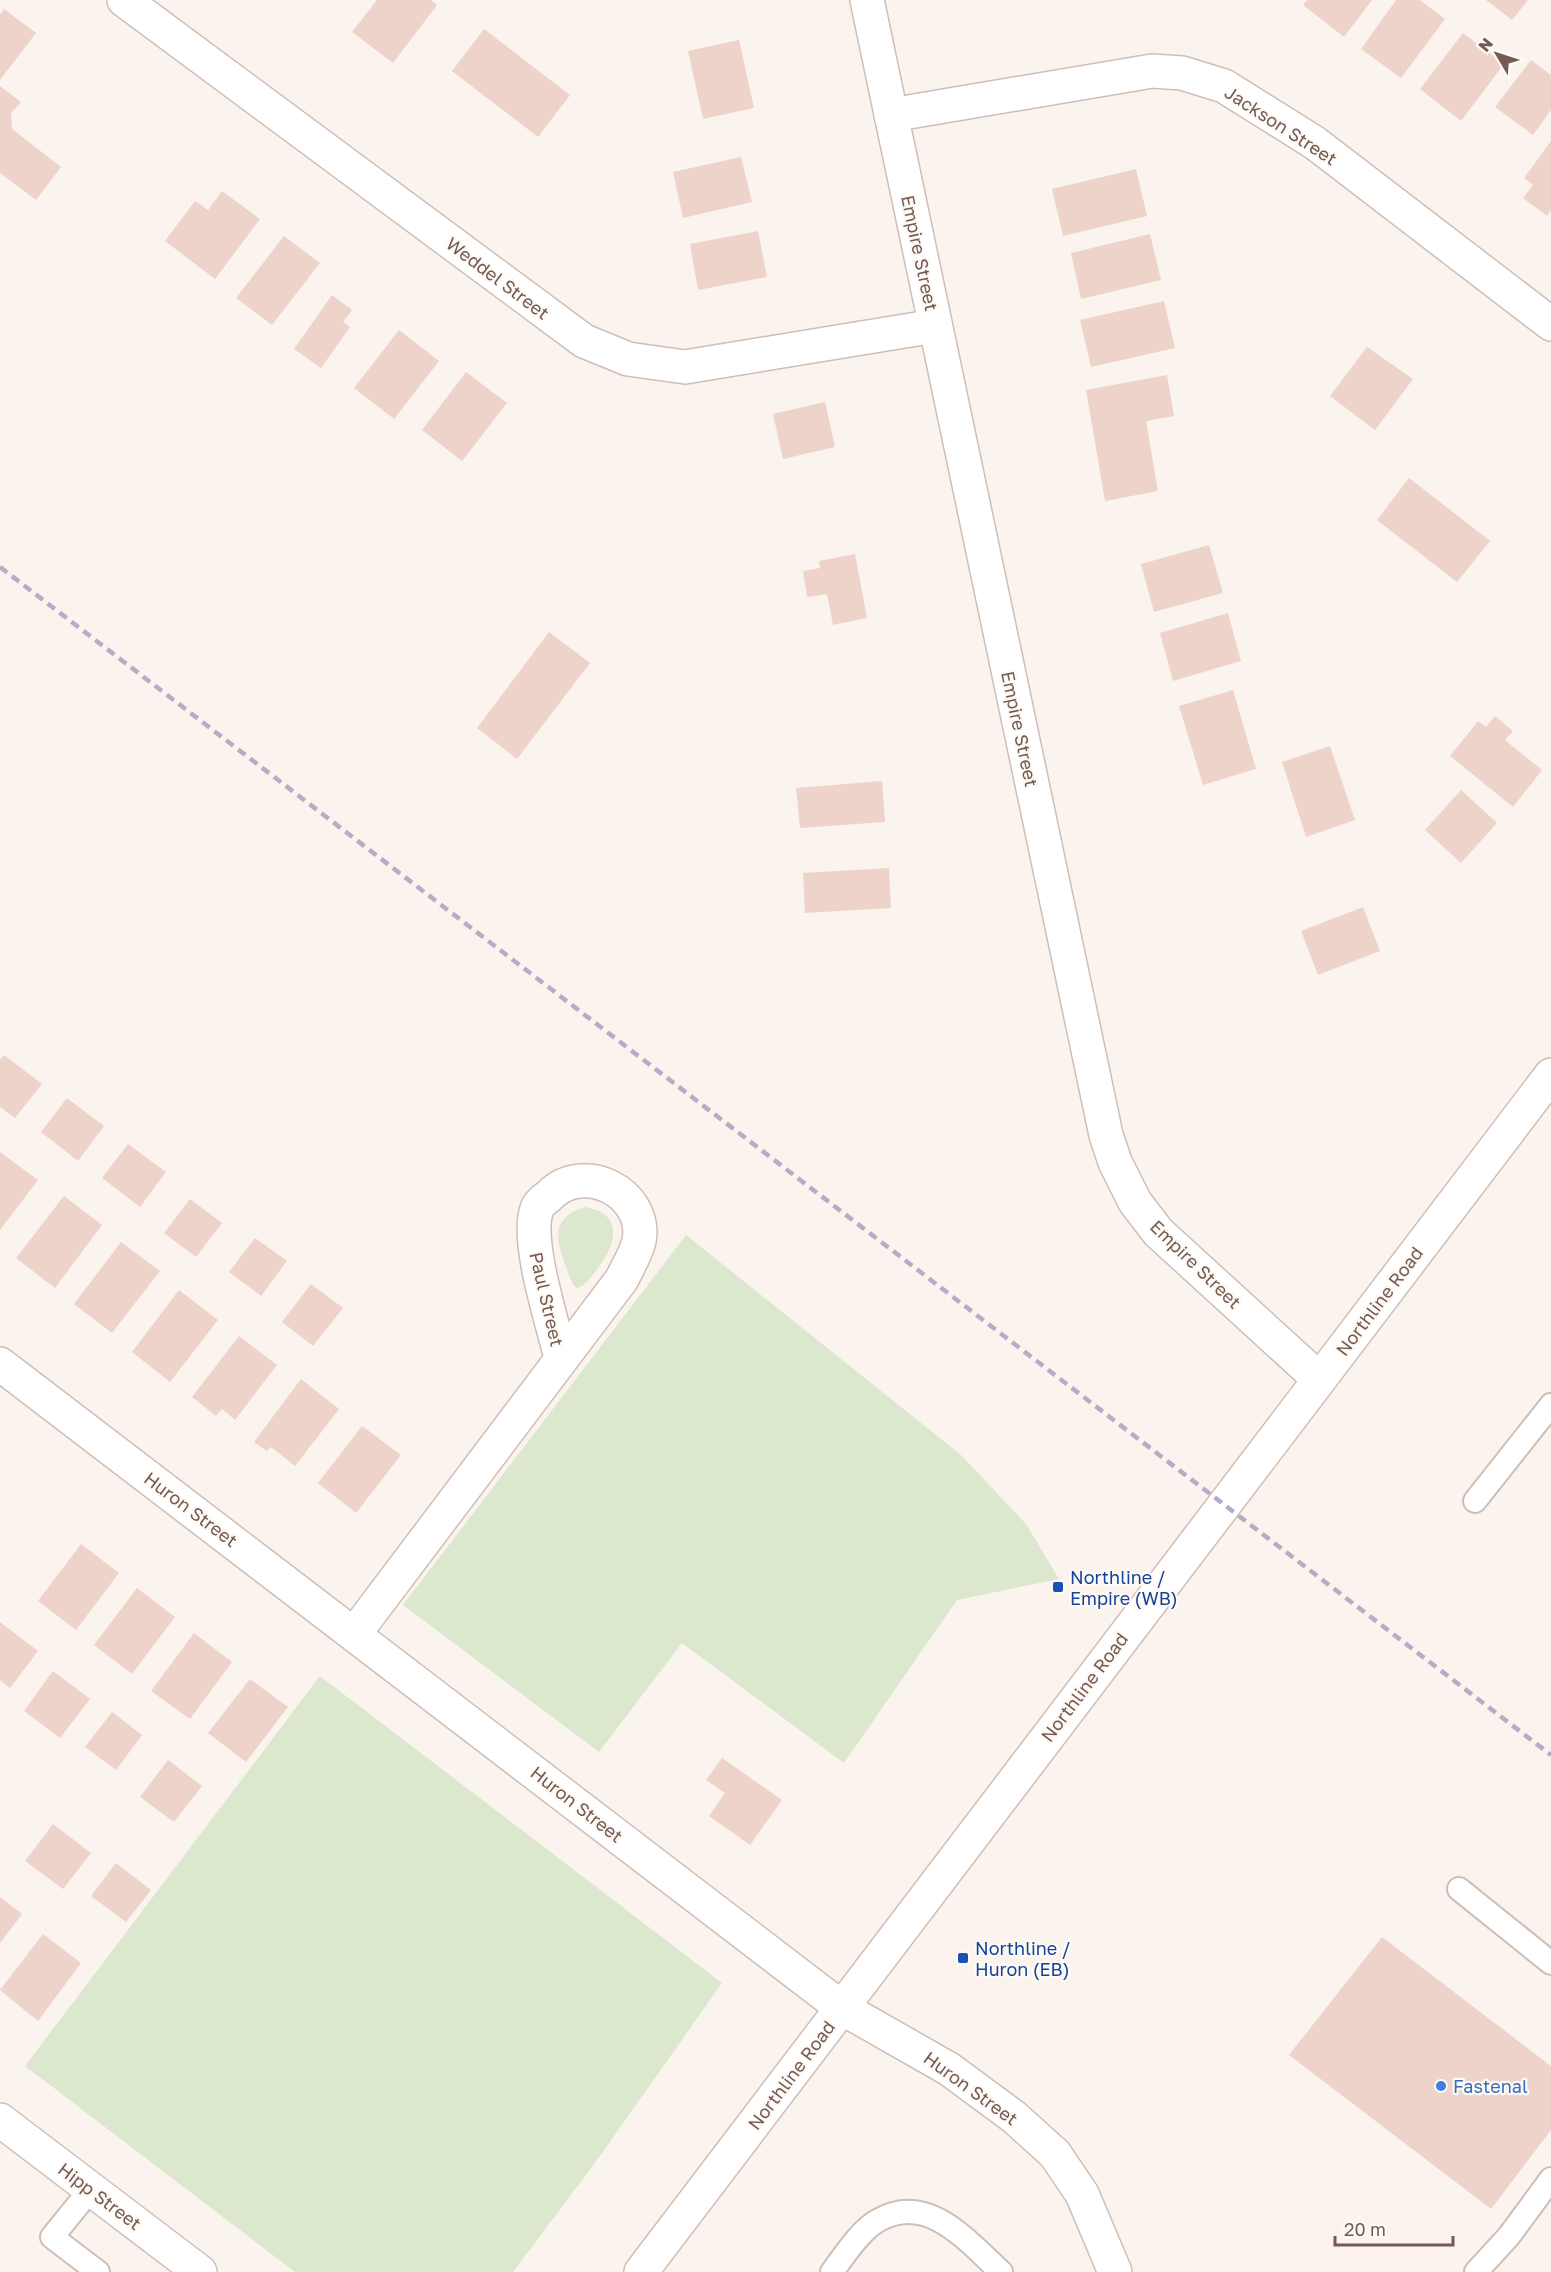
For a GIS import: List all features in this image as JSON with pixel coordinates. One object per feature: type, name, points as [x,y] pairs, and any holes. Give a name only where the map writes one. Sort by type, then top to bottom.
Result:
[{"type":"street","name":"Weddel Street","points":[[124,0],[584,341],[623,358],[645,363],[702,366],[935,326]]},
{"type":"street","name":"Empire Street","points":[[867,0],[1106,1135],[1115,1162],[1135,1202],[1158,1232],[1319,1379]]},
{"type":"street","name":"Jackson Street","points":[[891,115],[1152,71],[1193,76],[1224,86],[1315,143],[1551,324]]},
{"type":"street","name":"Northline Road","points":[[642,2272],[1319,1379],[1547,1090]]},
{"type":"street","name":"Paul Street","points":[[355,1633],[622,1279],[639,1241],[636,1209],[615,1189],[589,1179],[558,1187],[537,1208],[533,1240],[561,1358]]},
{"type":"street","name":"Huron Street","points":[[0,1364],[355,1633],[842,2008],[948,2069],[1014,2117],[1055,2154],[1082,2194],[1115,2272]]},
{"type":"street","name":"Hipp Street","points":[[0,2120],[91,2189],[187,2268]]},
{"type":"lane","points":[[1476,1501],[1551,1405]]},
{"type":"lane","points":[[1459,1889],[1551,1963]]},
{"type":"lane","points":[[1476,2272],[1509,2236],[1551,2179]]},
{"type":"lane","points":[[91,2189],[52,2237],[98,2272]]},
{"type":"lane","points":[[832,2272],[878,2220],[914,2210],[945,2222],[1001,2272]]},
{"type":"green space","points":[[585,1207],[606,1216],[611,1223],[613,1240],[594,1274],[577,1288],[573,1285],[560,1251],[559,1229],[563,1220],[571,1213]]},
{"type":"green space","points":[[686,1235],[961,1455],[1026,1524],[1059,1579],[957,1600],[844,1763],[682,1643],[599,1752],[403,1605]]},
{"type":"green space","points":[[320,1676],[722,1983],[600,2156],[513,2272],[295,2272],[25,2066]]},
{"type":"building","points":[[377,0],[431,0],[437,5],[393,63],[352,32]]},
{"type":"building","points":[[1307,0],[1372,0],[1344,37],[1303,5]]},
{"type":"building","points":[[1396,0],[1420,0],[1445,19],[1401,78],[1361,49]]},
{"type":"building","points":[[1486,0],[1528,0],[1512,20]]},
{"type":"building","points":[[4,9],[36,33],[0,80],[0,15]]},
{"type":"building","points":[[484,29],[570,95],[538,137],[452,71]]},
{"type":"building","points":[[1463,33],[1504,64],[1461,121],[1420,89]]},
{"type":"building","points":[[739,40],[754,108],[703,119],[688,51]]},
{"type":"building","points":[[1531,60],[1551,75],[1551,110],[1533,135],[1495,107]]},
{"type":"building","points":[[0,86],[21,102],[11,113],[12,129],[61,167],[36,200],[0,173]]},
{"type":"building","points":[[1551,141],[1551,210],[1547,216],[1523,198],[1533,185],[1524,178]]},
{"type":"building","points":[[741,157],[752,202],[683,218],[673,172]]},
{"type":"building","points":[[1136,169],[1147,216],[1063,236],[1052,189]]},
{"type":"building","points":[[222,191],[260,219],[215,279],[165,241],[195,201],[208,210]]},
{"type":"building","points":[[758,231],[767,277],[698,290],[690,244]]},
{"type":"building","points":[[1150,234],[1161,280],[1081,299],[1071,253]]},
{"type":"building","points":[[284,236],[320,263],[272,325],[236,298]]},
{"type":"building","points":[[332,295],[352,310],[343,322],[350,327],[321,368],[294,349]]},
{"type":"building","points":[[1164,301],[1175,348],[1091,367],[1080,320]]},
{"type":"building","points":[[399,330],[439,361],[394,419],[354,388]]},
{"type":"building","points":[[1367,347],[1413,379],[1375,430],[1330,396]]},
{"type":"building","points":[[466,372],[507,403],[462,461],[422,430]]},
{"type":"building","points":[[1167,375],[1174,416],[1146,421],[1158,491],[1105,501],[1086,390]]},
{"type":"building","points":[[825,402],[835,447],[783,459],[773,414]]},
{"type":"building","points":[[1409,478],[1490,541],[1457,582],[1377,520]]},
{"type":"building","points":[[1209,545],[1223,593],[1154,612],[1141,564]]},
{"type":"building","points":[[855,554],[867,618],[833,625],[827,594],[807,597],[803,571],[820,568],[819,561]]},
{"type":"building","points":[[1228,613],[1241,661],[1173,681],[1160,633]]},
{"type":"building","points":[[549,632],[590,663],[517,759],[477,728]]},
{"type":"building","points":[[1233,690],[1256,769],[1203,785],[1179,706]]},
{"type":"building","points":[[1495,716],[1513,731],[1505,740],[1542,770],[1513,807],[1450,756],[1478,721],[1486,727]]},
{"type":"building","points":[[1330,746],[1355,820],[1306,837],[1282,762]]},
{"type":"building","points":[[882,781],[885,822],[800,828],[796,788]]},
{"type":"building","points":[[1461,790],[1497,823],[1461,863],[1425,830]]},
{"type":"building","points":[[889,868],[891,908],[805,913],[803,873]]},
{"type":"building","points":[[1363,907],[1380,951],[1318,975],[1301,931]]},
{"type":"building","points":[[4,1055],[42,1084],[15,1118],[0,1107],[0,1060]]},
{"type":"building","points":[[67,1098],[104,1126],[78,1161],[41,1132]]},
{"type":"building","points":[[128,1144],[166,1172],[140,1207],[102,1178]]},
{"type":"building","points":[[0,1152],[38,1180],[0,1230]]},
{"type":"building","points":[[64,1196],[102,1225],[55,1288],[16,1258]]},
{"type":"building","points":[[190,1199],[222,1223],[196,1257],[164,1233]]},
{"type":"building","points":[[255,1238],[287,1261],[261,1296],[229,1272]]},
{"type":"building","points":[[121,1242],[160,1271],[112,1333],[74,1304]]},
{"type":"building","points":[[311,1284],[343,1308],[313,1346],[282,1322]]},
{"type":"building","points":[[179,1290],[218,1320],[170,1382],[132,1352]]},
{"type":"building","points":[[239,1336],[277,1365],[235,1420],[222,1409],[216,1416],[192,1397]]},
{"type":"building","points":[[301,1379],[339,1409],[295,1466],[271,1447],[267,1451],[254,1442]]},
{"type":"building","points":[[362,1426],[401,1455],[356,1513],[318,1483]]},
{"type":"building","points":[[81,1544],[119,1573],[76,1630],[38,1601]]},
{"type":"building","points":[[137,1588],[175,1617],[132,1674],[94,1645]]},
{"type":"building","points":[[0,1622],[38,1651],[10,1688],[0,1680]]},
{"type":"building","points":[[194,1633],[232,1662],[190,1719],[151,1691]]},
{"type":"building","points":[[53,1671],[90,1699],[60,1738],[24,1711]]},
{"type":"building","points":[[250,1679],[288,1707],[246,1762],[208,1733]]},
{"type":"building","points":[[112,1712],[142,1735],[116,1770],[85,1747]]},
{"type":"building","points":[[722,1758],[782,1800],[750,1845],[709,1816],[725,1793],[706,1780]]},
{"type":"building","points":[[168,1760],[202,1786],[174,1822],[140,1797]]},
{"type":"building","points":[[53,1824],[91,1853],[63,1889],[25,1861]]},
{"type":"building","points":[[116,1863],[151,1890],[126,1922],[91,1896]]},
{"type":"building","points":[[0,1897],[22,1914],[0,1943]]},
{"type":"building","points":[[43,1934],[81,1963],[38,2021],[0,1990]]},
{"type":"building","name":"Fastenal","points":[[1382,1937],[1551,2066],[1551,2130],[1491,2209],[1289,2055]]},
{"type":"railway","points":[[0,567],[1551,1755]]},
{"type":"place","name":"Northline / Empire (WB)","points":[[1058,1587]]},
{"type":"place","name":"Northline / Huron (EB)","points":[[963,1958]]},
{"type":"place","name":"Fastenal","points":[[1441,2086]]}]
